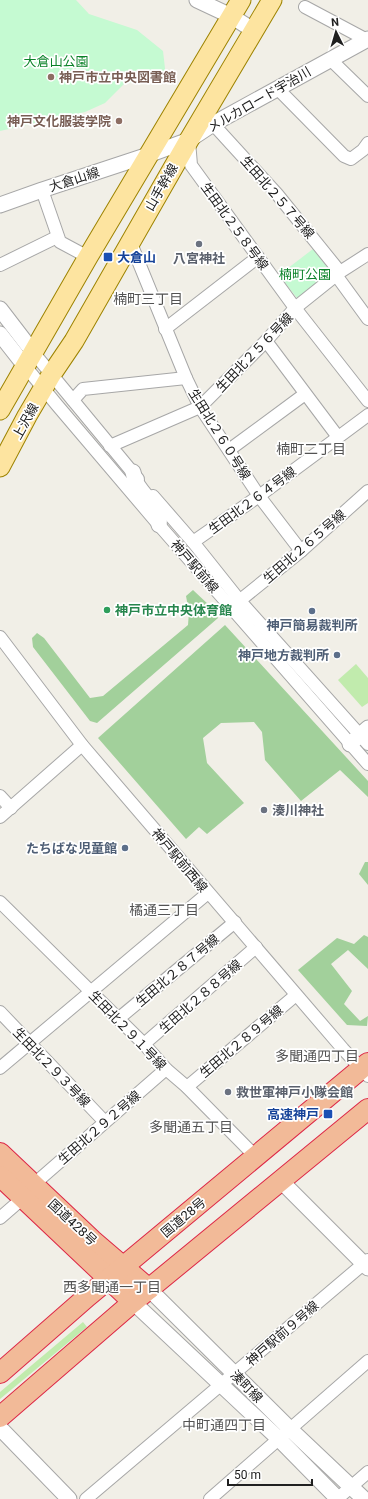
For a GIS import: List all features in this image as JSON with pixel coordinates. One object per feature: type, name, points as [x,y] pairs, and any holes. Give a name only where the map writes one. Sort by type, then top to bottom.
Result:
[{"type":"highway","name":"国道28号","points":[[0,1373],[116,1273],[256,1157],[366,1069]]},
{"type":"highway","points":[[0,1416],[133,1302],[280,1180],[368,1110]]},
{"type":"highway","name":"国道428号","points":[[0,1153],[28,1191],[81,1251],[116,1273],[149,1290]]},
{"type":"highway","name":"国道428号","points":[[0,1176],[28,1191]]},
{"type":"highway","name":"国道428号","points":[[116,1273],[133,1302]]},
{"type":"main road","name":"山手幹線","points":[[48,382],[74,342],[130,241],[272,0]]},
{"type":"main road","name":"山手幹線","points":[[29,359],[236,7]]},
{"type":"main road","name":"上沢線","points":[[0,410],[29,359]]},
{"type":"main road","name":"上沢線","points":[[0,467],[48,382]]},
{"type":"street","points":[[197,0],[236,7],[256,25]]},
{"type":"street","points":[[305,7],[368,40]]},
{"type":"street","name":"メルカロード宇治川","points":[[148,156],[189,140],[213,124],[277,88],[368,40]]},
{"type":"street","points":[[330,59],[368,96]]},
{"type":"street","points":[[277,88],[344,156],[351,159],[363,150],[368,143]]},
{"type":"street","name":"生田北２５７号線","points":[[213,124],[278,194],[338,274],[368,319]]},
{"type":"street","name":"生田北２５８号線","points":[[189,140],[191,165],[295,308],[368,401]]},
{"type":"street","name":"大倉山線","points":[[0,205],[148,156]]},
{"type":"street","points":[[42,190],[57,232],[57,238],[60,242],[88,257]]},
{"type":"street","points":[[0,265],[57,238]]},
{"type":"street","name":"生田北２６０号線","points":[[130,241],[165,329],[200,407],[259,496],[301,551]]},
{"type":"street","name":"生田北２５６号線","points":[[110,446],[200,407],[266,340],[295,308],[338,274],[368,255]]},
{"type":"street","points":[[165,329],[258,258]]},
{"type":"street","points":[[0,308],[29,359]]},
{"type":"street","points":[[0,334],[29,359]]},
{"type":"street","points":[[266,340],[338,437]]},
{"type":"street","name":"神戸駅前線","points":[[29,359],[159,525],[361,738],[368,764]]},
{"type":"street","name":"神戸駅前線","points":[[29,359],[48,382],[72,400],[193,542],[235,604]]},
{"type":"street","points":[[72,400],[83,389],[186,378]]},
{"type":"street","points":[[229,450],[305,394]]},
{"type":"street","name":"生田北２６４号線","points":[[193,542],[259,496],[368,415]]},
{"type":"street","points":[[133,472],[136,484],[158,512],[160,520],[159,525]]},
{"type":"street","name":"生田北２６５号線","points":[[235,604],[301,551],[368,491]]},
{"type":"street","name":"神戸駅前西線","points":[[0,637],[82,744],[208,893],[235,922],[296,995],[366,1069]]},
{"type":"street","points":[[0,817],[82,744]]},
{"type":"street","points":[[0,796],[11,808]]},
{"type":"street","points":[[0,1068],[208,893]]},
{"type":"street","name":"生田北２９１号線","points":[[0,902],[256,1157]]},
{"type":"street","name":"生田北２８７号線","points":[[118,1019],[235,922]]},
{"type":"street","name":"生田北２８８号線","points":[[144,1044],[256,947]]},
{"type":"street","name":"生田北２８９号線","points":[[187,1087],[296,995]]},
{"type":"street","name":"生田北２９３号線","points":[[0,1012],[104,1121]]},
{"type":"street","name":"生田北２９２号線","points":[[0,1218],[104,1121],[166,1069]]},
{"type":"street","points":[[280,1180],[367,1264]]},
{"type":"street","name":"神戸駅前９号線","points":[[86,1499],[367,1264]]},
{"type":"street","name":"湊町線","points":[[149,1290],[291,1430],[364,1499]]},
{"type":"street","name":"湊町線","points":[[133,1302],[222,1385],[338,1499]]},
{"type":"street","points":[[210,1499],[278,1439],[291,1430],[368,1361]]},
{"type":"street","points":[[0,1428],[69,1499]]},
{"type":"street","points":[[338,1499],[368,1472]]},
{"type":"green space","name":"大倉山公園","points":[[0,0],[76,0],[89,14],[137,30],[163,51],[166,77],[124,84],[105,103],[85,112],[0,131]]},
{"type":"green space","name":"楠町公園","points":[[313,249],[331,272],[297,298],[279,275]]},
{"type":"green space","points":[[193,590],[210,606],[218,618],[97,723],[90,721],[33,647],[32,638],[37,633],[44,638],[90,698],[103,696],[188,625],[189,612],[186,596]]},
{"type":"green space","points":[[225,625],[368,781],[368,797],[340,770],[301,801],[265,760],[262,732],[254,722],[221,723],[203,738],[207,763],[244,803],[207,834],[199,827],[186,839],[98,738]]},
{"type":"green space","points":[[356,664],[368,678],[368,703],[362,707],[338,680]]},
{"type":"green space","points":[[365,862],[368,862],[368,885],[359,874]]},
{"type":"green space","points":[[364,935],[368,937],[368,969],[348,950],[331,964],[352,991],[344,1004],[360,1021],[368,1016],[367,1026],[347,1025],[298,970],[337,938],[354,944]]},
{"type":"green space","points":[[83,1322],[87,1327],[0,1399],[0,1392]]},
{"type":"place","name":"神戸市立中央図書館","points":[[51,77]]},
{"type":"place","name":"神戸文化服装学院","points":[[119,121]]},
{"type":"place","name":"八宮神社","points":[[199,244]]},
{"type":"place","name":"大倉山","points":[[108,257]]},
{"type":"place","name":"神戸市立中央体育館","points":[[107,610]]},
{"type":"place","name":"神戸簡易裁判所","points":[[312,611]]},
{"type":"place","name":"神戸地方裁判所","points":[[337,655]]},
{"type":"place","name":"湊川神社","points":[[264,810]]},
{"type":"place","name":"たちばな児童館","points":[[125,848]]},
{"type":"place","name":"救世軍神戸小隊会館","points":[[228,1092]]},
{"type":"place","name":"高速神戸","points":[[328,1114]]},
{"type":"district","name":"楠町三丁目","points":[[148,299]]},
{"type":"district","name":"楠町二丁目","points":[[311,449]]},
{"type":"district","name":"橘通三丁目","points":[[164,910]]},
{"type":"district","name":"多聞通四丁目","points":[[317,1056]]},
{"type":"district","name":"多聞通五丁目","points":[[191,1127]]},
{"type":"district","name":"西多聞通一丁目","points":[[112,1287]]},
{"type":"district","name":"中町通四丁目","points":[[224,1425]]}]
